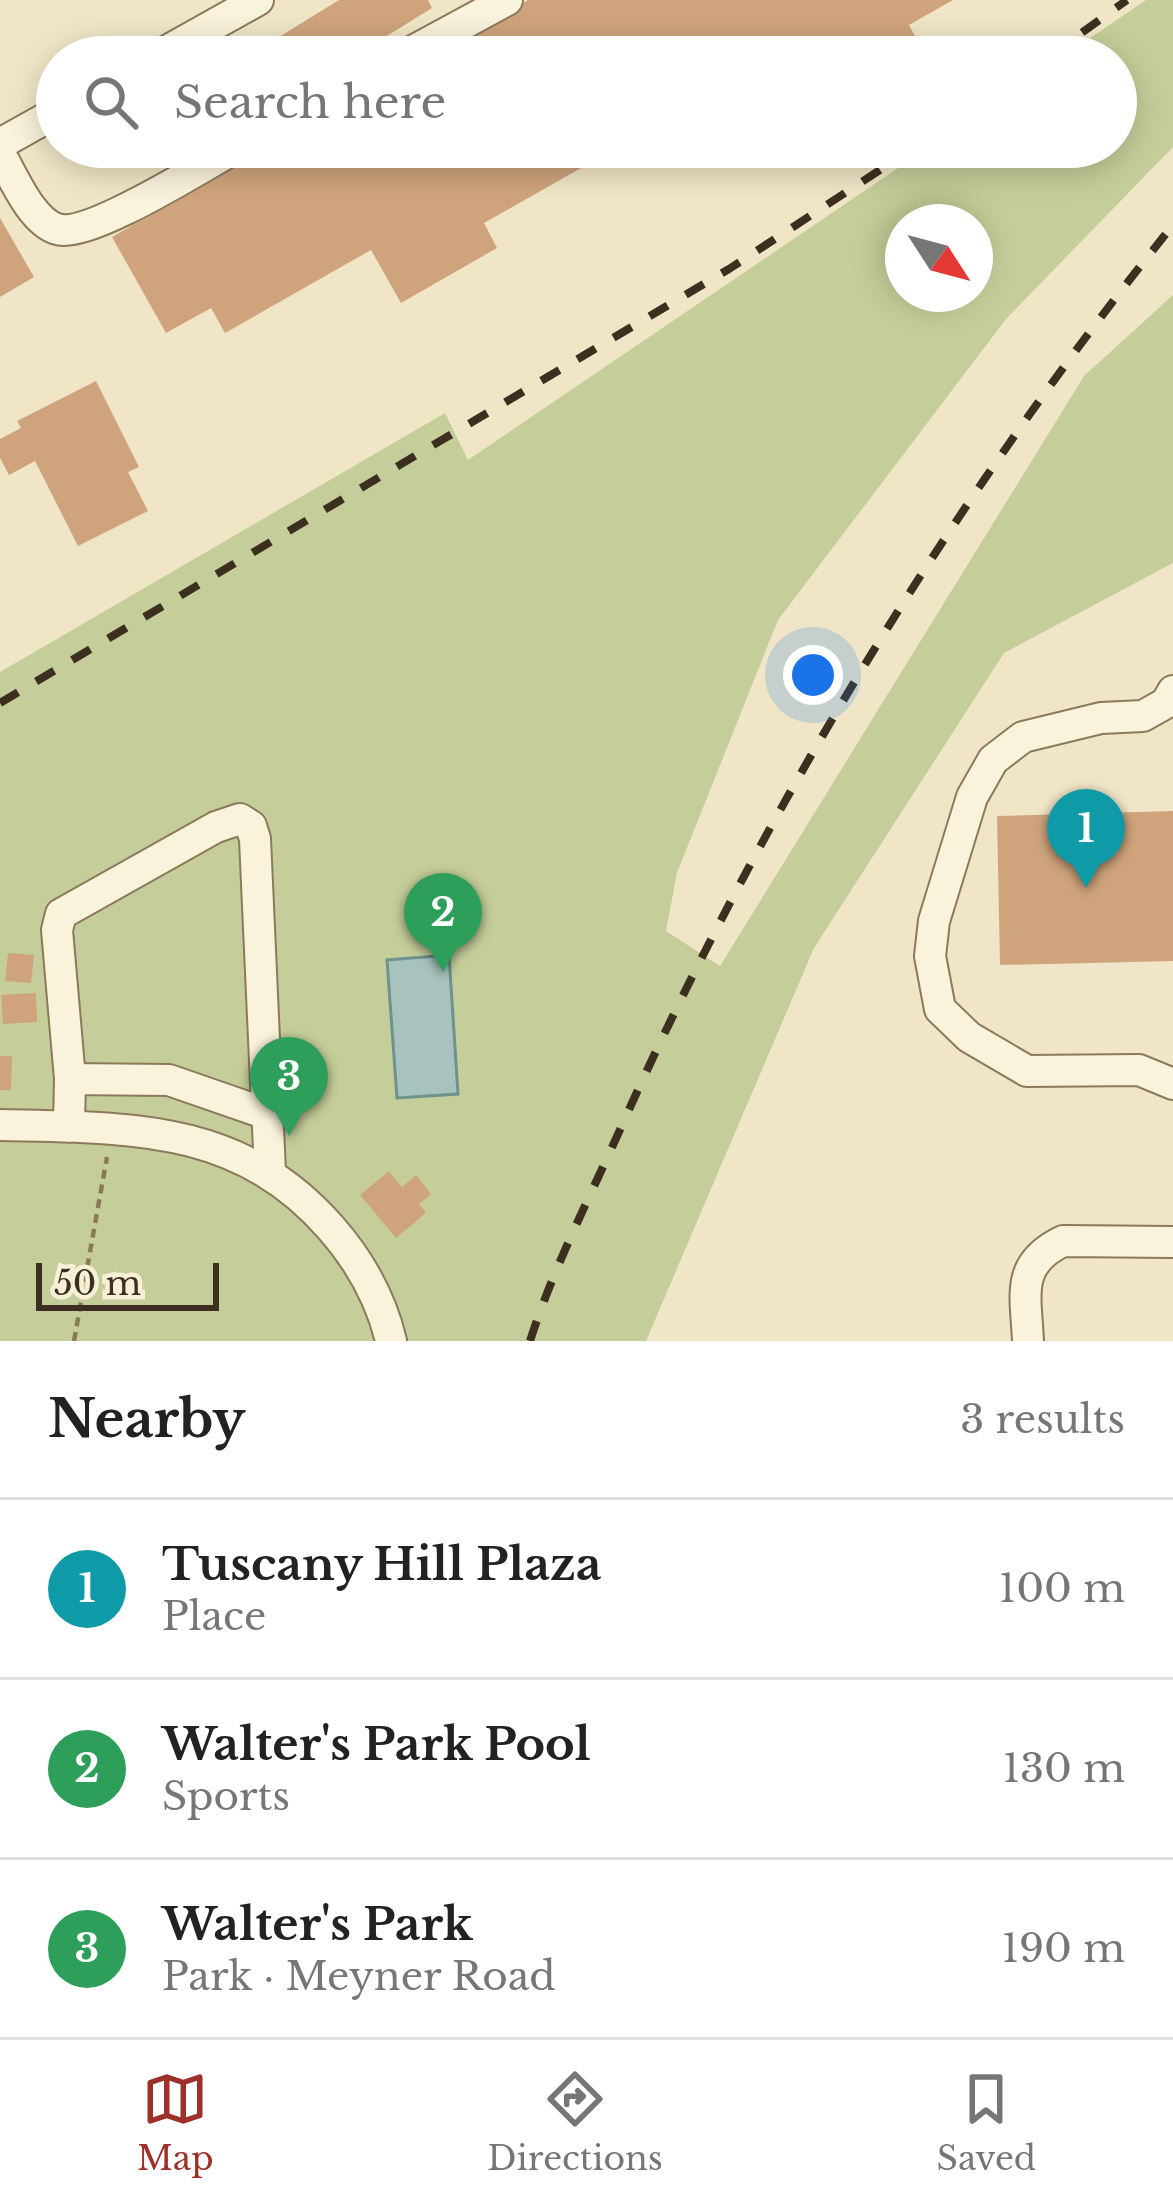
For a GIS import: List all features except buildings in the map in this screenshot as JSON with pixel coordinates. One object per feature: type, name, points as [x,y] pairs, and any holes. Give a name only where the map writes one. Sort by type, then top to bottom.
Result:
[{"type":"street","points":[[194,36],[258,0]]},
{"type":"street","points":[[441,36],[507,0]]},
{"type":"street","points":[[0,144],[36,124]]},
{"type":"street","points":[[8,167],[40,217],[56,229],[78,229],[104,220],[199,168]]},
{"type":"street","points":[[1173,691],[1166,703],[1143,716],[1101,718],[1022,737],[993,760],[972,797],[934,921],[930,956],[940,1009],[969,1036],[1027,1071],[1139,1070],[1173,1084]]},
{"type":"street","points":[[69,1127],[70,1079],[57,930],[61,914],[216,827],[240,820],[251,826],[255,839],[270,1172]]},
{"type":"street","points":[[70,1079],[140,1077],[204,1089],[267,1114]]},
{"type":"street","points":[[0,1125],[112,1128],[190,1138],[270,1172],[302,1197],[345,1244],[364,1274],[391,1341]]},
{"type":"street","points":[[1028,1341],[1028,1274],[1034,1259],[1063,1241],[1173,1242]]},
{"type":"path","points":[[74,1341],[112,1128]]},
{"type":"green space","points":[[1146,0],[1173,0],[1173,147],[1006,319],[778,620],[677,873],[666,931],[720,966],[1084,376],[1173,295],[1173,563],[1004,653],[814,948],[646,1341],[0,1341],[0,672],[445,413],[468,460],[898,168],[1137,168],[1137,36],[1093,36]]},
{"type":"water","points":[[449,955],[458,1094],[397,1098],[387,960]]},
{"type":"railway","points":[[1077,36],[1127,0]]},
{"type":"railway","points":[[0,703],[729,269],[883,168]]},
{"type":"railway","points":[[530,1341],[550,1285],[678,1006],[801,772],[941,544],[1093,327],[1173,225]]},
{"type":"place","name":"Tuscany Hill Plaza","points":[[1086,888]]},
{"type":"place","name":"Walter's Park Pool","points":[[443,972]]},
{"type":"place","name":"Walter's Park","points":[[289,1136]]}]
